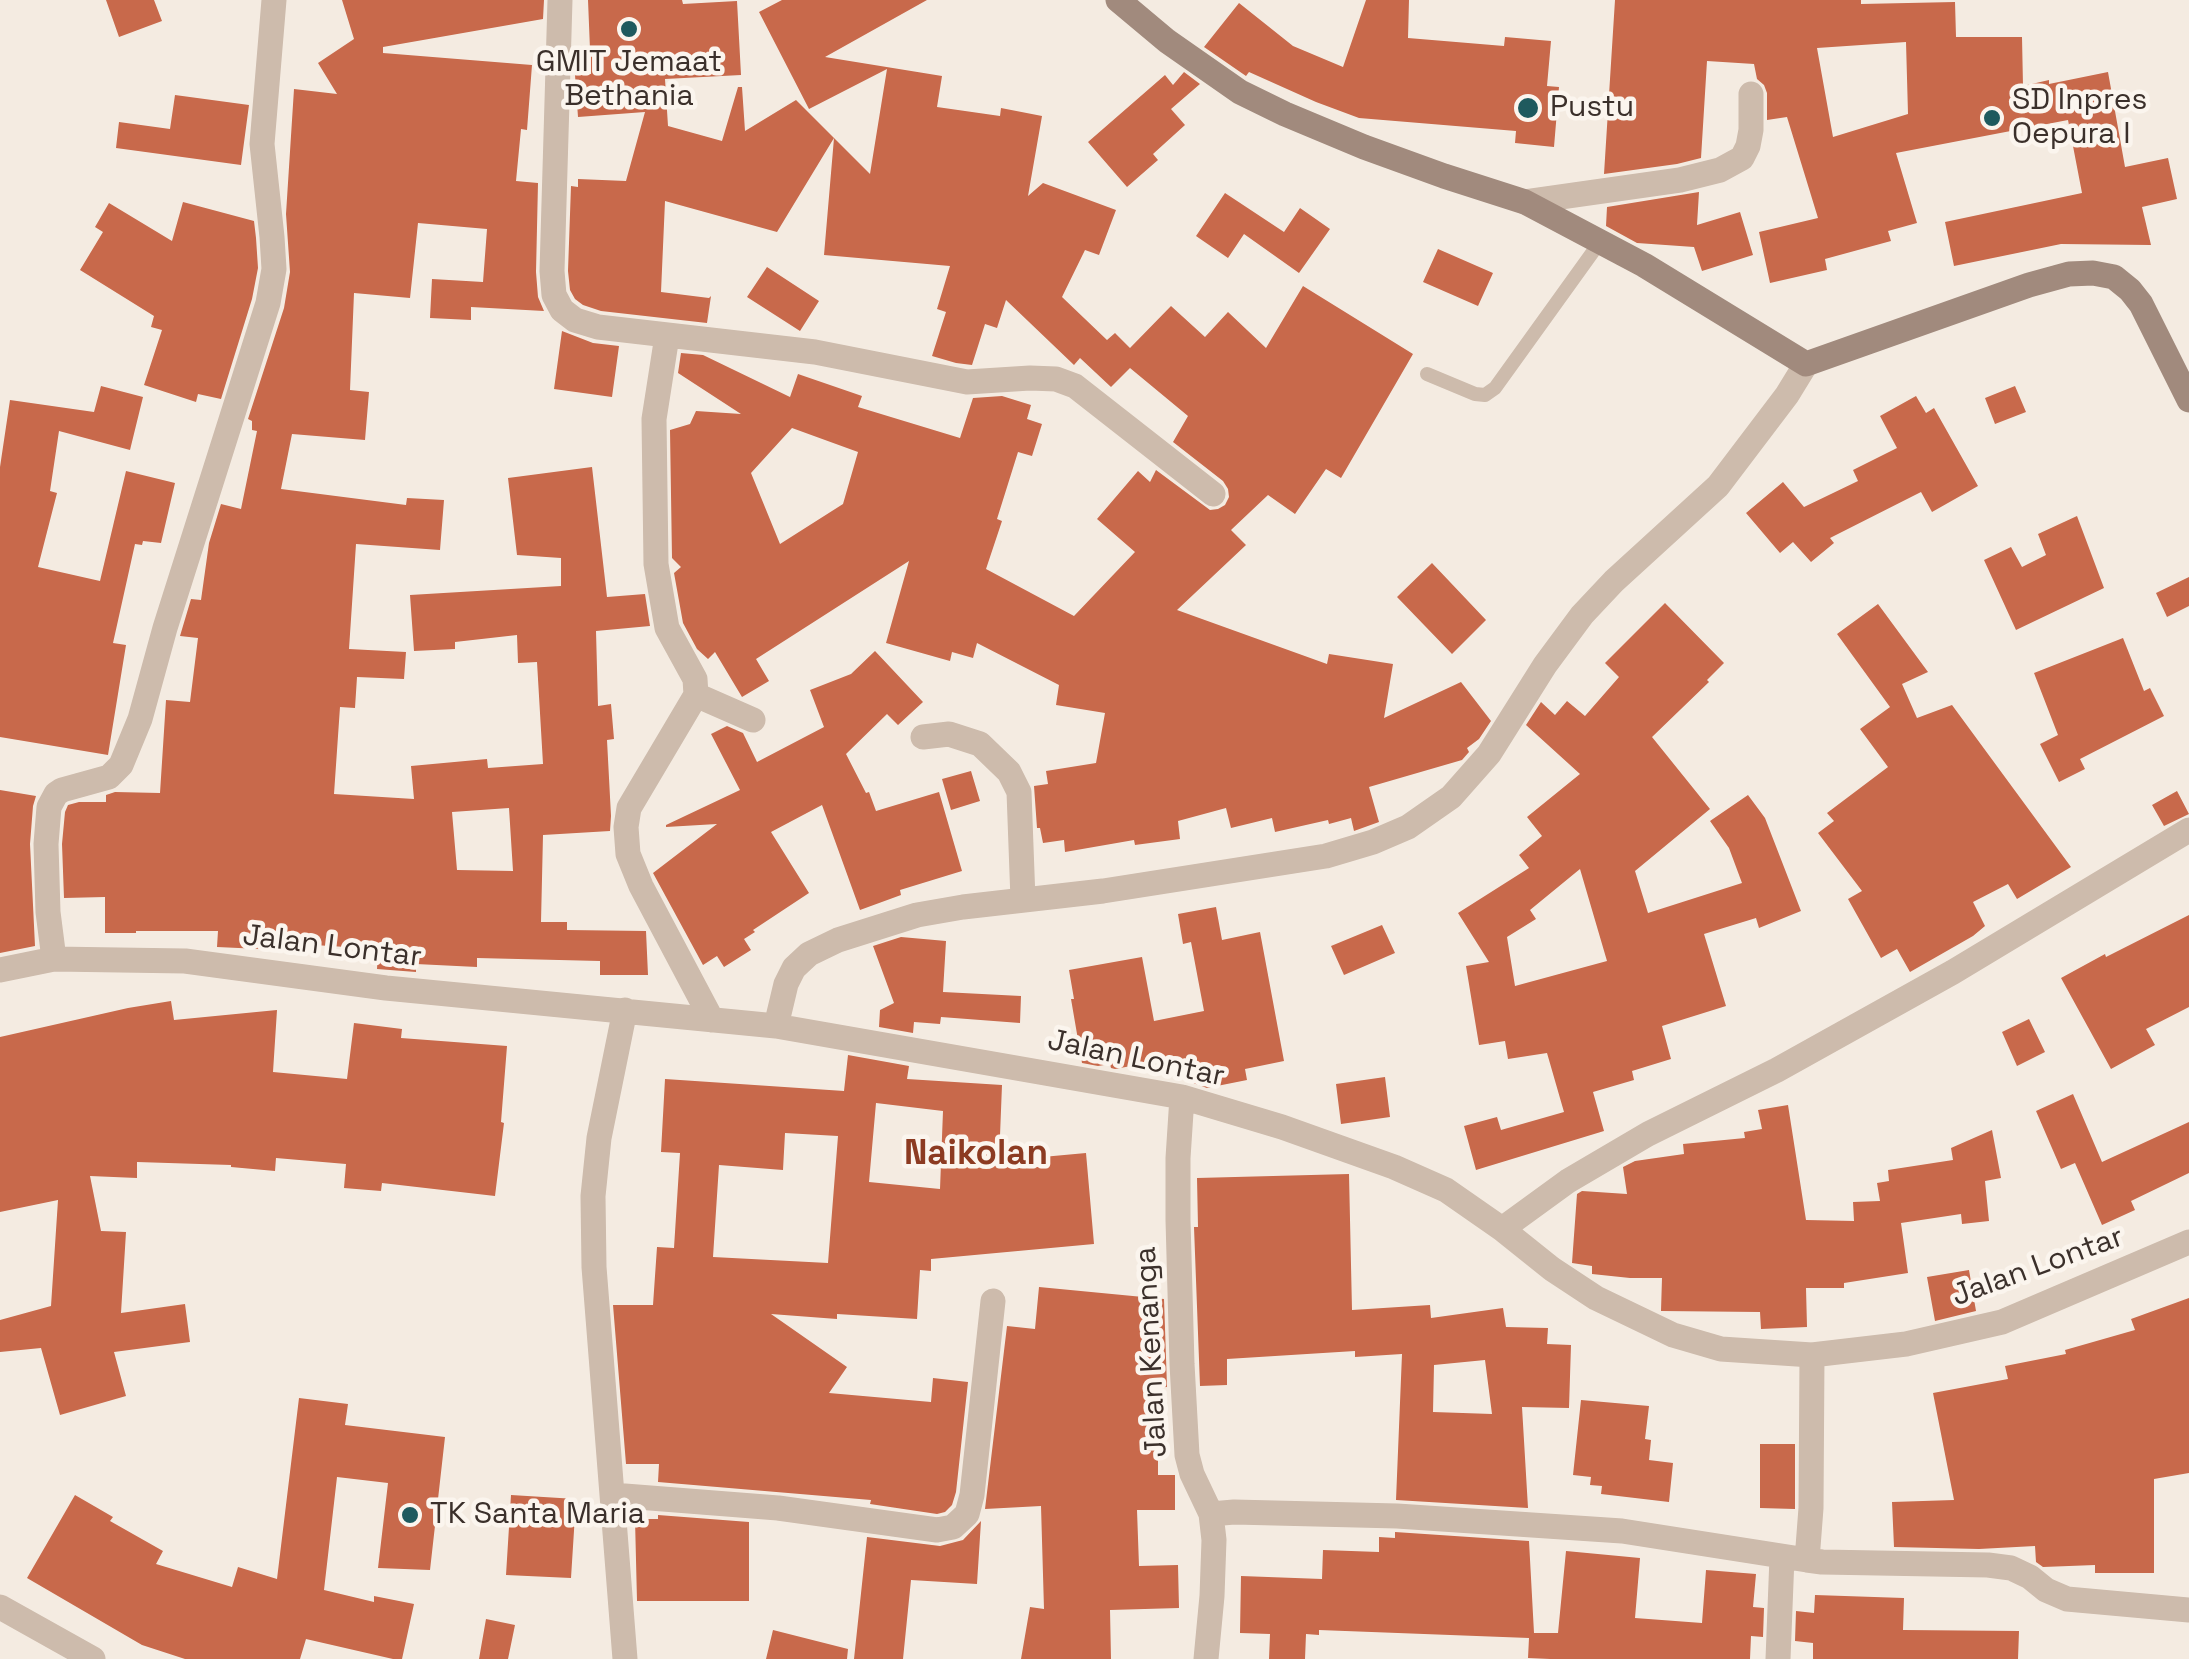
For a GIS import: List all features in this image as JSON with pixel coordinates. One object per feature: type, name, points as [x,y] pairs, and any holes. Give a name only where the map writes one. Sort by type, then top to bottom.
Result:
[{"type":"street","points":[[54,959],[48,912],[49,808],[62,790],[109,777],[121,764],[140,719],[268,303],[274,268],[262,144],[274,0]]},
{"type":"street","points":[[560,0],[552,272],[554,295],[562,310],[576,320],[598,327],[816,352],[967,382],[1056,379],[1075,386],[1213,494]]},
{"type":"street","points":[[1118,0],[1167,41],[1240,92],[1364,147],[1525,202],[1644,265],[1806,364]]},
{"type":"street","points":[[1525,202],[1680,180],[1720,170],[1742,158],[1748,146],[1751,94]]},
{"type":"street","points":[[776,1026],[786,984],[794,968],[809,954],[838,940],[917,915],[1326,856],[1408,827],[1451,797],[1476,768],[1582,615],[1718,486],[1806,364],[2028,285],[2069,274],[2093,273],[2114,278],[2141,304],[2189,400]]},
{"type":"street","points":[[667,336],[654,419],[656,564],[667,628],[695,679],[696,695],[629,808],[626,828],[628,854],[641,886],[712,1020]]},
{"type":"street","points":[[696,695],[753,720]]},
{"type":"street","points":[[923,737],[949,734],[980,744],[1009,772],[1019,792],[1023,900]]},
{"type":"street","points":[[1502,1229],[1568,1181],[1953,972],[2189,830]]},
{"type":"street","name":"Jalan Lontar","points":[[0,970],[54,959],[185,962],[386,988],[776,1026],[1182,1097],[1282,1127],[1446,1190],[1596,1298],[1673,1336],[1721,1349],[1812,1355],[1906,1344],[2002,1322],[2189,1242]]},
{"type":"street","points":[[625,1010],[599,1138],[593,1196],[594,1267],[625,1659]]},
{"type":"street","name":"Jalan Kenanga","points":[[1182,1097],[1178,1189],[1187,1455],[1210,1514],[1214,1540],[1206,1659]]},
{"type":"street","points":[[612,1495],[778,1508],[937,1530],[953,1527],[967,1514],[972,1495],[992,1301]]},
{"type":"street","points":[[1778,1659],[1794,1558],[1811,1508],[1812,1355]]},
{"type":"street","points":[[1210,1514],[1397,1516],[1622,1530],[1822,1562],[1988,1565],[2011,1568],[2067,1600],[2189,1610]]},
{"type":"street","points":[[0,1607],[92,1659]]},
{"type":"lane","points":[[1427,374],[1486,395],[1495,388],[1600,242]]},
{"type":"building","points":[[106,0],[154,0],[162,21],[119,37]]},
{"type":"building","points":[[342,0],[544,0],[543,19],[383,47],[383,53],[532,65],[527,130],[521,129],[516,181],[538,183],[536,272],[538,297],[544,311],[471,307],[471,320],[430,318],[432,279],[483,282],[487,229],[418,223],[410,298],[354,293],[350,390],[369,392],[365,440],[292,434],[281,489],[406,505],[407,498],[444,500],[440,550],[356,544],[349,649],[406,652],[404,679],[357,677],[355,708],[340,707],[334,794],[414,799],[411,766],[487,759],[488,768],[543,764],[537,662],[518,663],[517,635],[455,642],[455,649],[414,651],[410,595],[561,586],[561,558],[517,555],[508,478],[592,467],[607,597],[645,594],[650,626],[596,631],[598,706],[611,704],[614,739],[607,740],[610,831],[543,835],[541,922],[567,922],[567,930],[646,931],[648,975],[600,975],[600,961],[477,958],[477,967],[416,964],[416,972],[377,969],[378,949],[282,943],[282,950],[217,947],[218,931],[105,933],[105,897],[64,898],[62,844],[68,805],[106,802],[106,795],[115,792],[160,793],[166,700],[190,702],[198,638],[180,636],[191,599],[201,600],[209,543],[221,504],[241,509],[257,431],[252,430],[252,421],[248,419],[284,308],[290,272],[286,214],[294,89],[337,94],[318,63],[354,39]],"holes":[[[509,808],[513,871],[457,870],[452,812]]]},
{"type":"building","points":[[588,0],[682,0],[683,4],[737,1],[741,75],[665,79],[668,126],[722,141],[738,87],[742,87],[745,131],[796,100],[834,138],[777,232],[665,201],[661,292],[711,296],[707,323],[601,311],[583,305],[570,290],[571,186],[578,187],[578,179],[626,181],[645,112],[578,117],[575,75],[591,74]]},
{"type":"building","points":[[782,0],[927,0],[825,57],[942,76],[937,107],[1000,116],[1001,108],[1042,116],[1028,196],[1043,183],[1116,210],[1099,255],[1085,250],[1062,297],[1107,340],[1115,333],[1130,348],[1171,306],[1205,337],[1228,312],[1266,348],[1303,286],[1413,354],[1341,478],[1326,469],[1295,514],[1268,495],[1231,530],[1246,545],[1177,610],[1327,664],[1329,654],[1393,664],[1384,718],[1461,682],[1491,721],[1479,739],[1467,748],[1469,752],[1462,760],[1369,787],[1379,822],[1354,831],[1351,818],[1275,832],[1272,818],[1231,828],[1226,808],[1178,821],[1180,839],[1135,845],[1134,840],[1065,852],[1064,840],[1043,843],[1037,828],[1034,786],[1048,784],[1046,771],[1096,763],[1105,713],[1056,705],[1059,685],[977,643],[973,658],[952,652],[950,661],[886,643],[909,561],[756,659],[769,681],[742,697],[715,652],[708,659],[697,649],[683,623],[674,573],[681,567],[672,558],[670,430],[690,424],[696,411],[741,414],[678,373],[681,353],[703,355],[790,397],[798,374],[862,396],[858,407],[960,438],[973,398],[1002,396],[1031,405],[1027,419],[1042,424],[1032,456],[1018,452],[986,569],[1074,616],[1135,552],[1097,519],[1138,471],[1150,482],[1156,470],[1210,510],[1225,505],[1229,497],[1223,481],[1173,442],[1188,416],[1130,368],[1111,387],[1080,358],[1074,365],[1006,300],[997,328],[985,324],[972,365],[932,356],[946,312],[937,309],[950,266],[824,255],[834,138],[870,174],[887,69],[809,109],[759,12]],"holes":[[[792,428],[858,452],[843,504],[780,544],[751,473]]]},
{"type":"building","points":[[1366,0],[1409,0],[1408,38],[1504,46],[1505,37],[1551,41],[1547,86],[1559,87],[1554,147],[1515,143],[1516,131],[1359,118],[1249,72],[1246,76],[1204,47],[1239,3],[1293,46],[1343,67]]},
{"type":"building","points":[[1615,0],[1955,2],[1956,37],[2022,37],[2023,86],[2108,72],[2125,167],[2168,158],[2177,199],[2142,207],[2151,245],[2061,244],[1954,266],[1945,222],[2082,193],[2068,120],[1896,153],[1917,223],[1888,231],[1891,241],[1825,259],[1827,270],[1770,283],[1759,232],[1818,218],[1787,117],[1767,120],[1767,93],[1757,79],[1754,64],[1707,61],[1701,158],[1604,174]],"holes":[[[1906,42],[1908,114],[1833,137],[1817,48]]]},
{"type":"building","points":[[1184,72],[1200,84],[1171,109],[1185,125],[1153,154],[1158,160],[1127,187],[1088,142],[1165,75],[1173,85]]},
{"type":"building","points":[[175,95],[249,105],[241,165],[116,148],[119,122],[170,129]]},
{"type":"building","points":[[1699,192],[1697,225],[1740,212],[1753,255],[1702,271],[1694,247],[1637,243],[1606,226],[1607,207]]},
{"type":"building","points":[[1225,193],[1284,232],[1300,208],[1330,229],[1299,273],[1244,234],[1228,258],[1196,236]]},
{"type":"building","points":[[183,202],[254,221],[258,268],[221,399],[198,394],[196,402],[144,385],[162,330],[151,327],[154,316],[80,270],[103,232],[95,227],[109,203],[172,241]]},
{"type":"building","points":[[1438,249],[1493,273],[1478,306],[1423,282]]},
{"type":"building","points":[[767,267],[819,301],[800,331],[747,297]]},
{"type":"building","points":[[562,331],[593,343],[619,346],[612,397],[554,389]]},
{"type":"building","points":[[101,386],[143,397],[130,450],[59,431],[50,491],[57,493],[38,567],[100,581],[126,471],[175,483],[161,543],[135,544],[113,643],[126,645],[108,755],[0,737],[0,467],[10,400],[94,412]]},
{"type":"building","points":[[2015,386],[2026,412],[1995,424],[1985,398]]},
{"type":"building","points":[[1916,396],[1926,413],[1934,408],[1978,486],[1932,512],[1921,492],[1830,538],[1834,543],[1811,562],[1793,542],[1780,553],[1746,513],[1783,482],[1804,507],[1858,481],[1853,470],[1897,448],[1880,416]]},
{"type":"building","points":[[2077,516],[2104,588],[2016,630],[1984,560],[2011,547],[2022,567],[2046,555],[2038,534]]},
{"type":"building","points":[[1432,563],[1486,620],[1452,654],[1397,597]]},
{"type":"building","points":[[2189,577],[2189,606],[2167,617],[2156,593]]},
{"type":"building","points":[[1665,603],[1724,663],[1652,737],[1710,809],[1635,871],[1648,913],[1742,883],[1729,848],[1710,821],[1748,795],[1765,818],[1801,911],[1759,928],[1756,918],[1704,934],[1726,1006],[1662,1026],[1671,1059],[1632,1071],[1634,1080],[1593,1092],[1604,1131],[1476,1170],[1464,1126],[1497,1117],[1501,1130],[1564,1112],[1547,1053],[1508,1059],[1505,1041],[1479,1045],[1466,966],[1489,962],[1458,913],[1529,868],[1519,855],[1542,836],[1527,817],[1580,774],[1526,725],[1541,702],[1555,715],[1567,701],[1585,716],[1619,677],[1605,663]],"holes":[[[1580,869],[1607,961],[1515,986],[1507,937],[1536,919],[1530,910]]]},
{"type":"building","points":[[1878,604],[1928,672],[1902,684],[1917,718],[1952,705],[2071,867],[2017,899],[2008,884],[1973,902],[1985,926],[1910,972],[1897,949],[1881,958],[1848,899],[1862,891],[1818,833],[1834,821],[1827,813],[1888,767],[1860,729],[1890,707],[1837,634]]},
{"type":"building","points":[[2123,638],[2144,691],[2150,688],[2164,716],[2080,759],[2085,769],[2059,782],[2040,744],[2058,735],[2034,673]]},
{"type":"building","points":[[875,651],[923,702],[898,725],[887,714],[846,754],[876,811],[939,792],[962,871],[900,890],[901,895],[860,910],[822,805],[771,832],[809,893],[753,930],[744,939],[751,950],[724,967],[717,956],[703,965],[653,873],[717,824],[666,825],[740,790],[711,734],[727,726],[743,733],[757,762],[824,727],[810,690],[851,674]]},
{"type":"building","points":[[971,771],[980,801],[951,810],[942,779]]},
{"type":"building","points":[[0,790],[36,796],[30,844],[35,946],[0,953]]},
{"type":"building","points":[[2177,791],[2189,814],[2164,826],[2152,805]]},
{"type":"building","points":[[1216,907],[1222,940],[1260,932],[1284,1061],[1245,1069],[1247,1080],[1207,1088],[1193,1083],[1190,1069],[1170,1072],[1168,1059],[1115,1069],[1110,1064],[1082,1063],[1069,970],[1142,957],[1154,1021],[1204,1011],[1191,942],[1183,944],[1178,914]]},
{"type":"building","points":[[2189,915],[2189,1007],[2146,1029],[2155,1045],[2111,1069],[2061,978]]},
{"type":"building","points":[[1382,925],[1395,953],[1344,975],[1331,946]]},
{"type":"building","points":[[901,937],[946,941],[943,992],[1021,996],[1020,1023],[941,1017],[940,1024],[914,1022],[913,1033],[879,1027],[880,1010],[894,1003],[873,946]]},
{"type":"building","points":[[171,1001],[174,1020],[277,1010],[273,1072],[347,1079],[354,1023],[402,1029],[401,1038],[507,1046],[501,1122],[504,1123],[495,1196],[382,1183],[381,1191],[344,1188],[346,1164],[276,1158],[275,1171],[231,1165],[137,1162],[137,1178],[90,1176],[101,1231],[126,1232],[121,1313],[185,1304],[190,1342],[114,1352],[126,1396],[60,1415],[41,1348],[0,1352],[0,1320],[51,1306],[58,1200],[0,1212],[0,1037]]},
{"type":"building","points":[[2029,1019],[2045,1052],[2017,1066],[2002,1032]]},
{"type":"building","points":[[848,1055],[909,1066],[907,1079],[1002,1085],[999,1161],[1086,1153],[1094,1244],[931,1259],[931,1271],[920,1270],[917,1319],[771,1314],[847,1367],[829,1393],[931,1402],[933,1378],[968,1382],[956,1492],[952,1505],[937,1514],[870,1504],[871,1500],[658,1482],[659,1464],[626,1464],[613,1305],[653,1305],[657,1247],[674,1248],[680,1153],[661,1152],[665,1079],[844,1091]],"holes":[[[876,1103],[943,1111],[940,1189],[869,1182]],[[785,1133],[838,1136],[828,1263],[713,1257],[719,1165],[783,1170]]]},
{"type":"building","points":[[1385,1077],[1390,1117],[1341,1124],[1336,1084]]},
{"type":"building","points":[[2073,1094],[2102,1162],[2189,1122],[2189,1173],[2131,1201],[2135,1210],[2102,1225],[2075,1163],[2061,1169],[2036,1111]]},
{"type":"building","points":[[1788,1105],[1806,1220],[1854,1221],[1853,1202],[1880,1201],[1877,1183],[1889,1181],[1888,1170],[1953,1160],[1951,1148],[1992,1130],[2001,1178],[1985,1181],[1989,1221],[1962,1224],[1961,1214],[1901,1223],[1908,1273],[1844,1283],[1844,1288],[1806,1288],[1807,1327],[1761,1329],[1760,1312],[1661,1311],[1662,1278],[1592,1274],[1592,1266],[1572,1263],[1577,1194],[1627,1194],[1623,1167],[1635,1161],[1684,1154],[1683,1144],[1745,1138],[1744,1132],[1762,1129],[1758,1110]]},
{"type":"building","points":[[1349,1174],[1352,1310],[1430,1305],[1431,1318],[1503,1308],[1506,1327],[1548,1328],[1547,1344],[1571,1345],[1569,1408],[1522,1407],[1528,1508],[1396,1500],[1402,1354],[1355,1357],[1355,1351],[1227,1359],[1227,1385],[1200,1386],[1194,1227],[1198,1227],[1197,1178]],"holes":[[[1485,1360],[1492,1414],[1433,1412],[1434,1365]]]},
{"type":"building","points":[[1969,1270],[1976,1311],[1935,1321],[1927,1277]]},
{"type":"building","points":[[1039,1287],[1164,1299],[1167,1387],[1150,1388],[1153,1441],[1158,1441],[1158,1475],[1175,1475],[1175,1510],[1137,1510],[1139,1566],[1178,1565],[1179,1608],[1110,1610],[1111,1659],[1021,1659],[1030,1607],[1044,1609],[1041,1506],[985,1509],[1007,1326],[1035,1329]]},
{"type":"building","points":[[2189,1298],[2189,1473],[2154,1479],[2154,1573],[2095,1573],[2095,1565],[2043,1567],[2036,1562],[2035,1546],[1894,1547],[1892,1502],[1954,1500],[1933,1393],[2008,1379],[2005,1366],[2066,1354],[2065,1350],[2135,1330],[2131,1319]]},
{"type":"building","points":[[299,1398],[348,1404],[345,1425],[445,1437],[430,1570],[378,1568],[388,1483],[337,1477],[324,1590],[374,1602],[374,1596],[414,1604],[402,1659],[306,1639],[300,1659],[185,1659],[142,1645],[27,1578],[75,1495],[113,1517],[110,1521],[163,1551],[156,1564],[232,1587],[238,1567],[277,1579]]},
{"type":"building","points":[[1581,1400],[1649,1406],[1645,1439],[1651,1440],[1649,1460],[1673,1463],[1669,1502],[1601,1494],[1602,1486],[1590,1485],[1591,1477],[1573,1475]]},
{"type":"building","points":[[1760,1444],[1795,1444],[1795,1509],[1760,1508]]},
{"type":"building","points":[[511,1495],[576,1499],[571,1578],[506,1575]]},
{"type":"building","points":[[658,1515],[749,1522],[749,1601],[637,1601],[635,1519],[658,1519]]},
{"type":"building","points":[[981,1521],[977,1584],[911,1580],[903,1659],[854,1659],[867,1537],[940,1546],[963,1540]]},
{"type":"building","points":[[1395,1532],[1529,1541],[1534,1633],[1558,1633],[1566,1551],[1640,1558],[1635,1618],[1702,1623],[1706,1570],[1756,1574],[1753,1607],[1764,1608],[1763,1637],[1751,1636],[1750,1659],[1550,1659],[1528,1658],[1529,1638],[1319,1630],[1319,1635],[1306,1634],[1305,1659],[1269,1659],[1270,1634],[1240,1633],[1241,1576],[1322,1579],[1323,1550],[1379,1552],[1379,1537],[1395,1538]]},
{"type":"building","points":[[1815,1595],[1904,1598],[1903,1630],[2019,1631],[2018,1659],[1813,1659],[1813,1643],[1795,1641],[1796,1611],[1814,1613]]},
{"type":"building","points":[[486,1619],[515,1625],[508,1659],[479,1659]]},
{"type":"building","points":[[773,1630],[848,1649],[847,1659],[766,1659]]},
{"type":"place","name":"GMIT Jemaat Bethania","points":[[629,29]]},
{"type":"place","name":"Pustu","points":[[1528,108]]},
{"type":"place","name":"SD Inpres Oepura I","points":[[1992,118]]},
{"type":"place","name":"TK Santa Maria","points":[[410,1515]]},
{"type":"district","name":"Naikolan","points":[[976,1155]]}]
